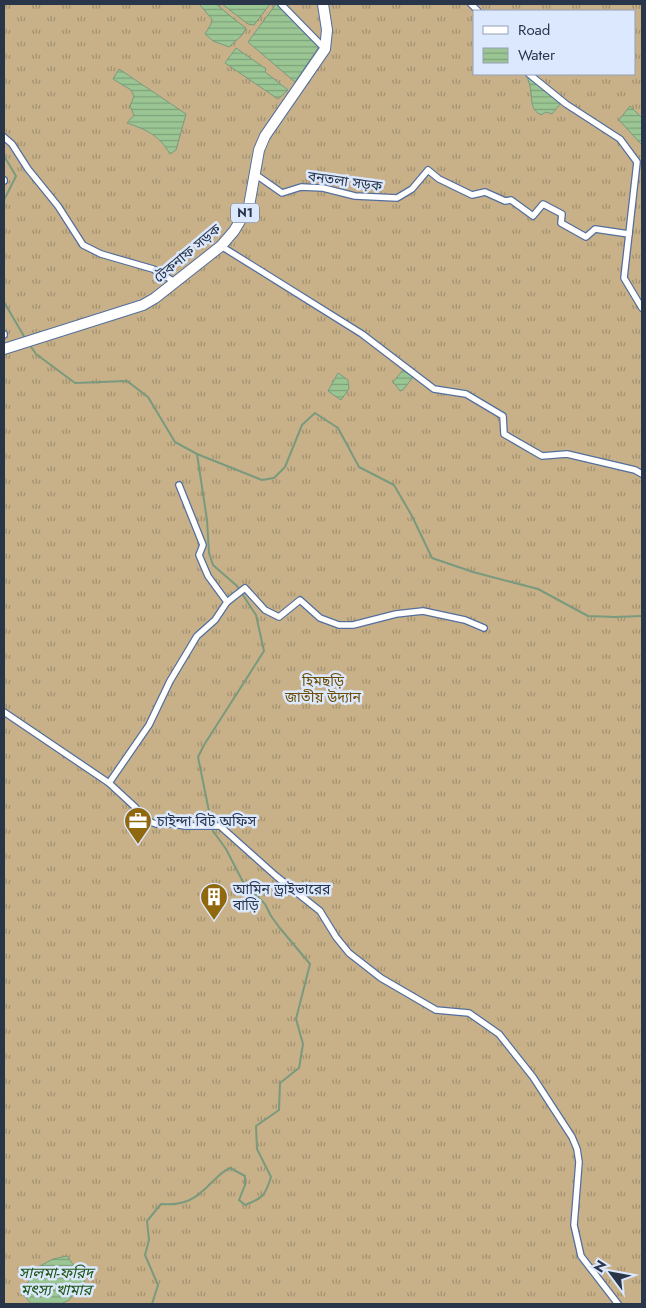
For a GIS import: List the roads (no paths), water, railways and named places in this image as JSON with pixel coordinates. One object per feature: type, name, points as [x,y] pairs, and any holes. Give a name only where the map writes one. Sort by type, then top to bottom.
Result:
[{"type":"highway","points":[[323,4],[327,30],[325,49]]},
{"type":"highway","name":"টেকনাফ সড়ক","points":[[4,349],[142,305],[221,246],[234,231],[249,206],[258,150],[265,136],[325,49]]},
{"type":"street","points":[[281,4],[325,49]]},
{"type":"street","points":[[529,75],[566,104],[620,139],[636,162],[624,278],[642,308]]},
{"type":"street","points":[[4,137],[12,144],[58,206],[83,245],[101,254],[153,269],[175,282]]},
{"type":"street","name":"বনতলা সড়ক","points":[[255,174],[282,193],[301,187],[323,188],[355,196],[385,199],[397,198],[412,189],[428,170],[439,179],[472,194],[485,192],[505,201],[511,200],[533,216],[543,204],[562,214],[561,223],[586,237],[595,229],[629,234]]},
{"type":"street","points":[[221,246],[362,334],[434,389],[466,394],[503,416],[504,434],[542,456],[567,454],[634,470],[642,474]]},
{"type":"street","points":[[180,485],[204,545],[199,555],[208,576],[227,602]]},
{"type":"street","points":[[109,783],[148,725],[170,681],[197,636],[215,620],[232,597],[245,588],[265,610],[279,617],[300,600],[320,618],[339,625],[352,625],[396,614],[424,611],[465,620],[484,628]]},
{"type":"street","points":[[4,712],[109,783],[136,807],[145,820],[156,824],[220,826],[276,876],[320,911],[336,937],[349,953],[381,978],[436,1010],[469,1013],[498,1034],[533,1078],[572,1137],[577,1149],[579,1162],[574,1225],[581,1256],[618,1304]]},
{"type":"water","points":[[199,4],[216,4],[246,28],[242,35],[229,47],[213,41],[205,34],[212,19]]},
{"type":"water","points":[[222,4],[270,4],[254,25],[248,24]]},
{"type":"water","points":[[276,4],[320,45],[295,82],[248,42]]},
{"type":"water","points":[[236,48],[266,69],[265,72],[288,90],[278,99],[225,63]]},
{"type":"water","points":[[119,69],[186,114],[176,150],[170,154],[152,134],[127,123],[134,115],[130,106],[134,96],[131,90],[113,79]]},
{"type":"water","points":[[527,75],[561,103],[552,114],[546,112],[541,115],[534,108]]},
{"type":"water","points":[[630,106],[642,118],[642,145],[619,120]]},
{"type":"water","points":[[403,370],[413,377],[403,390],[400,391],[393,382]]},
{"type":"water","points":[[338,373],[348,380],[349,389],[341,400],[328,391]]},
{"type":"water","name":"সালমা-ফরিদ মৎস্য খামার","points":[[67,1256],[85,1281],[69,1300],[61,1304],[31,1304],[21,1291],[36,1272],[36,1268],[53,1259]]},
{"type":"waterway","points":[[4,156],[16,176],[4,200]]},
{"type":"waterway","points":[[4,302],[25,338]]},
{"type":"waterway","points":[[29,344],[36,354],[75,383],[127,381],[148,397],[175,442],[197,454],[262,480],[274,478],[285,467],[302,425],[315,413],[338,428],[359,467],[394,485],[412,516],[432,558],[473,572],[538,589],[588,616],[642,616]]},
{"type":"waterway","points":[[152,1304],[158,1285],[145,1255],[149,1240],[147,1221],[161,1204],[176,1204],[195,1197],[230,1168],[245,1176],[245,1185],[239,1200],[245,1205],[260,1198],[267,1188],[271,1177],[257,1149],[256,1126],[279,1110],[280,1083],[299,1068],[303,1044],[296,1019],[310,964],[279,927],[265,904],[243,882],[226,849],[213,831],[198,757],[264,651],[256,615],[237,586],[213,565],[209,553],[207,520],[197,454]]},
{"type":"place","name":"চাইন্দা বিট অফিস","points":[[138,845]]},
{"type":"place","name":"আমিন ড্রাইভারের বাড়ি","points":[[214,921]]},
{"type":"park label","name":"হিমছড়ি জাতীয় উদ্যান","points":[[323,690]]}]
